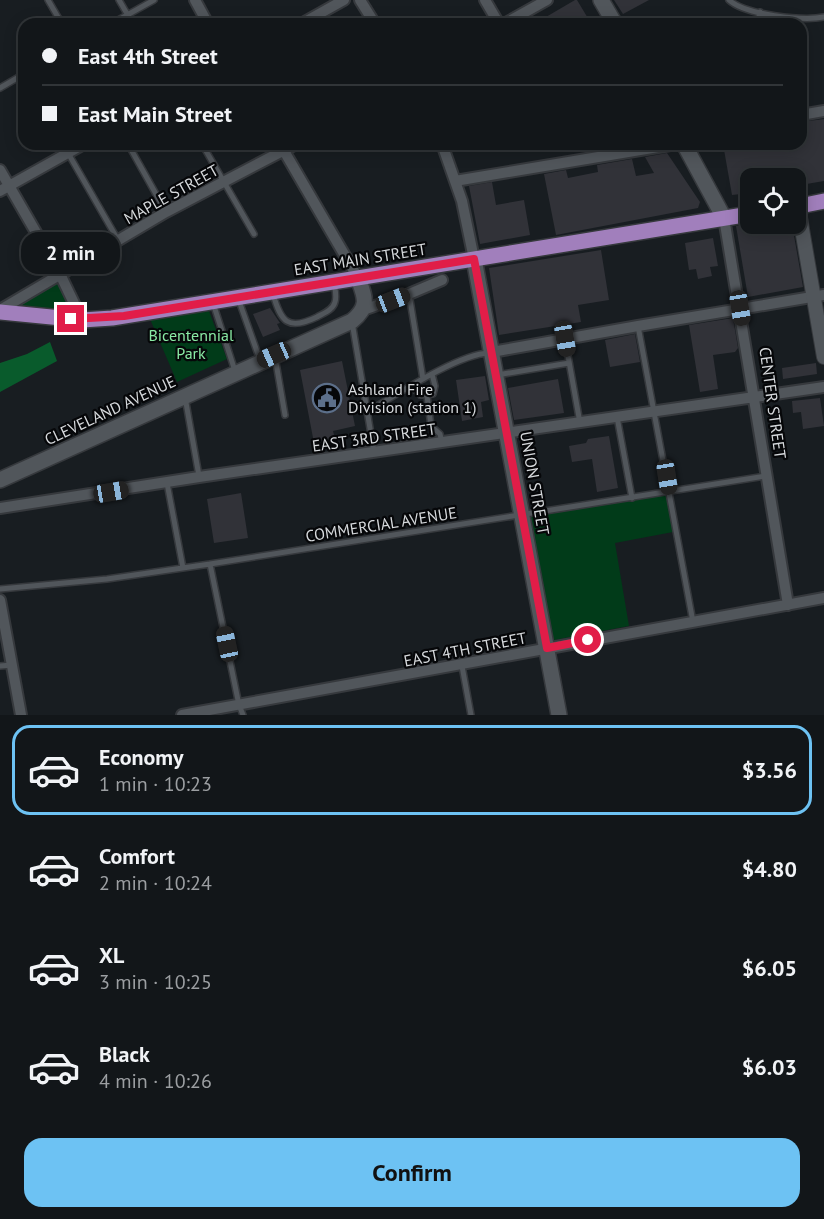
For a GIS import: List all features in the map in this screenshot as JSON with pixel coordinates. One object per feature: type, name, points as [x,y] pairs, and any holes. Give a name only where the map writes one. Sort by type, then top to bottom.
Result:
[{"type":"main road","points":[[601,0],[611,18]]},
{"type":"main road","name":"CENTER STREET","points":[[687,150],[724,218]]},
{"type":"main road","points":[[806,204],[824,201]]},
{"type":"main road","name":"EAST MAIN STREET","points":[[0,311],[82,320],[124,316],[740,216]]},
{"type":"main road","name":"UNION STREET","points":[[474,259],[559,715]]},
{"type":"main road","points":[[357,315],[365,301],[358,278]]},
{"type":"main road","name":"CLEVELAND AVENUE","points":[[0,480],[236,373],[357,315]]},
{"type":"street","points":[[195,0],[205,18]]},
{"type":"street","points":[[312,18],[344,0]]},
{"type":"street","points":[[360,0],[371,18]]},
{"type":"street","points":[[485,0],[496,18]]},
{"type":"street","points":[[524,18],[547,0]]},
{"type":"street","points":[[807,114],[824,111]]},
{"type":"street","points":[[5,188],[73,150]]},
{"type":"street","name":"MAPLE STREET","points":[[0,311],[166,212],[224,182],[277,150]]},
{"type":"street","points":[[284,150],[358,278]]},
{"type":"street","points":[[444,150],[455,181],[474,259]]},
{"type":"street","points":[[455,181],[640,150]]},
{"type":"street","points":[[0,170],[5,188],[60,274],[82,320]]},
{"type":"street","name":"CENTER STREET","points":[[724,218],[788,605]]},
{"type":"street","points":[[803,234],[819,296],[824,357]]},
{"type":"street","name":"CLEVELAND AVENUE","points":[[357,315],[442,280]]},
{"type":"street","points":[[492,352],[819,296]]},
{"type":"street","name":"EAST 3RD STREET","points":[[0,508],[824,387]]},
{"type":"street","name":"EAST 4TH STREET","points":[[182,715],[241,710],[547,648],[824,598]]},
{"type":"street","points":[[0,600],[21,715]]},
{"type":"lane","points":[[48,0],[58,18]]},
{"type":"lane","points":[[119,0],[130,18]]},
{"type":"lane","points":[[122,18],[154,0]]},
{"type":"lane","points":[[729,0],[739,7],[797,18]]},
{"type":"lane","points":[[758,18],[760,12]]},
{"type":"lane","points":[[807,19],[824,17]]},
{"type":"lane","points":[[0,88],[18,78]]},
{"type":"lane","points":[[131,150],[166,212]]},
{"type":"lane","points":[[205,150],[254,234]]},
{"type":"lane","points":[[68,153],[118,240]]},
{"type":"lane","points":[[272,291],[277,310],[286,321],[303,324],[331,309],[336,296],[334,281]]},
{"type":"lane","points":[[409,294],[423,379]]},
{"type":"lane","points":[[237,297],[267,358],[285,415]]},
{"type":"lane","points":[[212,301],[236,373]]},
{"type":"lane","points":[[357,315],[367,412],[374,452]]},
{"type":"lane","points":[[638,326],[693,622]]},
{"type":"lane","points":[[565,339],[580,423]]},
{"type":"lane","points":[[367,412],[432,374],[478,353],[492,352]]},
{"type":"lane","points":[[496,375],[569,363]]},
{"type":"lane","points":[[411,386],[417,393],[427,396],[433,394],[435,391],[432,374]]},
{"type":"lane","points":[[184,395],[199,477]]},
{"type":"lane","points":[[427,396],[431,426],[440,434],[442,443]]},
{"type":"lane","points":[[618,417],[632,498]]},
{"type":"lane","name":"COMMERCIAL AVENUE","points":[[0,589],[107,579],[183,568],[766,476]]},
{"type":"lane","points":[[167,483],[183,568]]},
{"type":"lane","points":[[210,564],[241,710]]},
{"type":"lane","points":[[0,666],[12,665]]},
{"type":"lane","points":[[462,666],[471,715]]},
{"type":"green space","points":[[53,277],[71,307],[69,312],[7,303]]},
{"type":"green space","name":"Bicentennial Park","points":[[209,311],[227,359],[177,382],[150,319]]},
{"type":"green space","points":[[50,342],[57,361],[0,392],[0,363],[27,354]]},
{"type":"green space","points":[[666,494],[673,532],[615,543],[629,626],[549,641],[528,517]]},
{"type":"building","points":[[577,0],[588,18],[544,18]]},
{"type":"building","points":[[614,0],[649,0],[623,14]]},
{"type":"building","points":[[824,119],[824,181],[806,184],[806,168],[740,168],[740,194],[732,195],[724,150],[807,150],[807,121]]},
{"type":"building","points":[[667,153],[700,202],[698,208],[556,235],[544,174],[566,170],[568,178],[598,172],[597,165],[632,159],[636,176],[654,173],[645,157]]},
{"type":"building","points":[[492,182],[496,205],[524,200],[530,235],[480,244],[469,186]]},
{"type":"building","points":[[736,226],[740,226],[740,234],[794,234],[803,287],[748,297]]},
{"type":"building","points":[[713,238],[718,266],[710,267],[712,276],[698,279],[696,269],[689,270],[685,243]]},
{"type":"building","points":[[601,250],[609,300],[578,305],[581,322],[499,335],[489,268]]},
{"type":"building","points":[[270,308],[280,323],[277,324],[280,330],[263,337],[253,314]]},
{"type":"building","points":[[733,318],[738,348],[735,352],[713,355],[718,389],[700,392],[689,325]]},
{"type":"building","points":[[635,334],[640,362],[610,367],[605,340]]},
{"type":"building","name":"Ashland Fire Division (station 1)","points":[[342,361],[355,426],[333,431],[335,439],[314,443],[300,370]]},
{"type":"building","points":[[816,363],[817,374],[783,379],[782,368]]},
{"type":"building","points":[[485,376],[489,400],[481,402],[483,417],[462,421],[456,380]]},
{"type":"building","points":[[558,379],[564,413],[514,420],[508,388]]},
{"type":"building","points":[[820,398],[824,426],[803,429],[801,412],[793,413],[792,401]]},
{"type":"building","points":[[609,436],[618,488],[597,492],[592,459],[572,462],[569,446],[586,443],[588,439]]},
{"type":"building","points":[[241,493],[248,538],[214,543],[207,499]]},
{"type":"place","name":"Ashland Fire Division (station 1)","points":[[327,398]]},
{"type":"route","points":[[71,319],[124,316],[474,259],[547,648],[588,640]]}]
